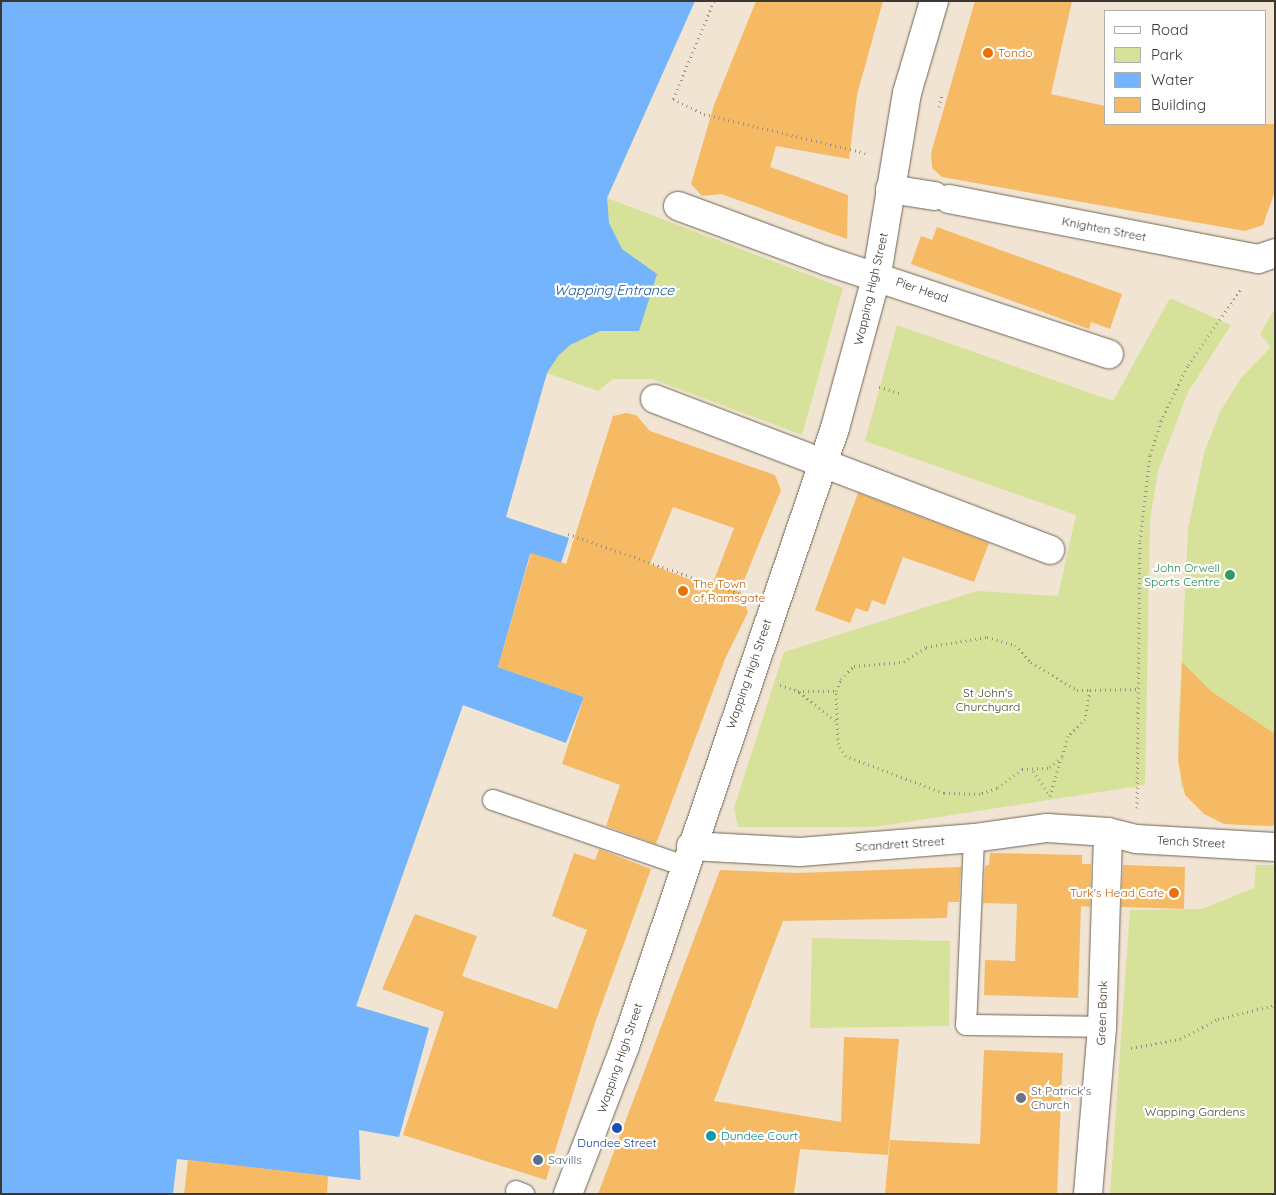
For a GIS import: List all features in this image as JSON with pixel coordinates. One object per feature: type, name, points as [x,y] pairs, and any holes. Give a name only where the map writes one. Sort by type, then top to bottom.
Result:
[{"type":"street","name":"Wapping High Street","points":[[568,1194],[625,1046],[772,606],[824,466],[877,274],[907,93],[934,1]]},
{"type":"street","name":"Knighten Street","points":[[890,189],[1267,256]]},
{"type":"street","name":"Pier Head","points":[[678,206],[827,261],[877,274],[1109,354]]},
{"type":"street","points":[[655,400],[824,466],[1050,550]]},
{"type":"street","name":"Scandrett Street","points":[[688,856],[800,852],[974,838],[1025,828],[1108,832]]},
{"type":"street","name":"Tench Street","points":[[1108,832],[1136,839],[1275,847]]},
{"type":"street","name":"Green Bank","points":[[1088,1194],[1102,1027],[1108,832]]},
{"type":"lane","points":[[493,800],[688,856]]},
{"type":"lane","points":[[974,838],[966,1025],[1102,1027]]},
{"type":"path","points":[[714,1],[672,99],[704,114],[868,154]]},
{"type":"path","points":[[1136,839],[1140,541],[1150,455],[1161,421],[1188,365],[1267,256]]},
{"type":"path","points":[[891,391],[900,393]]},
{"type":"path","points":[[568,534],[772,606]]},
{"type":"path","points":[[1062,757],[1048,768],[1032,771],[1022,769],[997,788],[980,794],[944,793],[846,756],[838,744],[836,691],[841,679],[854,666],[904,662],[926,647],[987,637],[1015,646],[1031,662],[1077,690],[1138,689]]},
{"type":"path","points":[[1032,771],[1050,796],[1068,736],[1085,719],[1090,690]]},
{"type":"path","points":[[836,691],[798,691],[836,721]]},
{"type":"path","points":[[1123,1050],[1180,1039],[1218,1019],[1275,1005]]},
{"type":"green space","points":[[695,1],[607,198],[843,288],[802,435],[652,379],[613,379],[598,391],[547,373],[506,517],[569,538],[530,554],[498,667],[584,697],[566,743],[463,705],[356,1006],[429,1028],[399,1137],[359,1130],[361,1194],[342,773]]},
{"type":"green space","name":"St John's Churchyard","points":[[1170,298],[1231,325],[1188,392],[1158,471],[1150,520],[1145,785],[874,827],[738,827],[734,808],[784,652],[977,591],[1058,596],[1076,515],[865,441],[897,325],[1113,401]]},
{"type":"green space","name":"John Orwell Sports Centre","points":[[1275,308],[1275,826],[1233,825],[1204,814],[1181,786],[1178,737],[1188,529],[1204,453],[1220,412],[1241,378],[1271,347],[1260,334]]},
{"type":"green space","name":"Wapping Gardens","points":[[1256,865],[1275,865],[1275,1194],[1110,1194],[1130,910],[1202,909],[1254,888]]},
{"type":"green space","points":[[812,938],[950,941],[949,1026],[810,1028]]},
{"type":"water","name":"Wapping Entrance","points":[[1,1],[695,1],[607,198],[609,223],[622,249],[657,274],[639,331],[600,331],[570,345],[558,356],[547,373],[506,517],[569,538],[561,563],[530,554],[498,667],[584,697],[566,743],[463,705],[356,1006],[429,1028],[399,1137],[359,1130],[361,1194],[1,1194]]},
{"type":"pier","points":[[177,1159],[361,1180],[361,1194],[173,1194]]},
{"type":"building","points":[[756,1],[883,1],[857,95],[849,159],[776,146],[770,167],[848,195],[847,239],[721,194],[702,196],[691,184],[714,105]]},
{"type":"building","points":[[975,1],[1072,1],[1051,94],[1104,106],[1104,125],[1275,124],[1275,191],[1263,225],[1245,231],[942,177],[932,168],[931,153]]},
{"type":"building","points":[[937,227],[1122,294],[1110,329],[1091,322],[1089,329],[911,264],[921,236],[932,240]]},
{"type":"building","points":[[626,413],[636,415],[650,431],[775,475],[781,490],[740,590],[748,612],[725,659],[656,844],[606,826],[620,785],[562,764],[584,697],[498,667],[531,553],[566,564],[613,416]],"holes":[[[673,507],[734,528],[711,588],[650,564]]]},
{"type":"building","points":[[858,493],[989,543],[974,582],[903,557],[885,605],[872,600],[868,612],[856,608],[850,623],[815,610]]},
{"type":"building","points":[[1182,662],[1212,692],[1275,734],[1275,826],[1224,824],[1204,814],[1185,795],[1178,761]]},
{"type":"building","points":[[599,849],[651,869],[595,1023],[546,1180],[403,1135],[444,1012],[382,989],[415,914],[477,936],[462,976],[557,1009],[587,930],[552,916],[574,853],[595,860]]},
{"type":"building","points":[[990,853],[1082,855],[1082,864],[1091,864],[1090,907],[1081,906],[1078,998],[984,995],[985,960],[1015,961],[1017,904],[983,903],[985,866],[989,865]]},
{"type":"building","points":[[1123,865],[1185,867],[1184,909],[1121,907]]},
{"type":"building","points":[[961,867],[959,902],[948,902],[947,918],[783,921],[714,1101],[841,1122],[844,1037],[899,1039],[888,1155],[800,1149],[794,1194],[598,1194],[720,870],[797,873]]},
{"type":"building","name":"St Patrick's Church","points":[[984,1050],[1063,1053],[1057,1194],[885,1194],[890,1140],[980,1144]]},
{"type":"building","points":[[188,1160],[328,1176],[327,1194],[184,1194]]},
{"type":"place","name":"Tondo","points":[[988,53]]},
{"type":"place","name":"John Orwell Sports Centre","points":[[1230,575]]},
{"type":"place","name":"The Town of Ramsgate","points":[[683,591]]},
{"type":"place","name":"Turk's Head Cafe","points":[[1174,893]]},
{"type":"place","name":"St Patrick's Church","points":[[1021,1098]]},
{"type":"place","name":"Dundee Street","points":[[617,1128]]},
{"type":"place","name":"Dundee Court","points":[[711,1136]]},
{"type":"place","name":"Savills","points":[[538,1160]]}]
